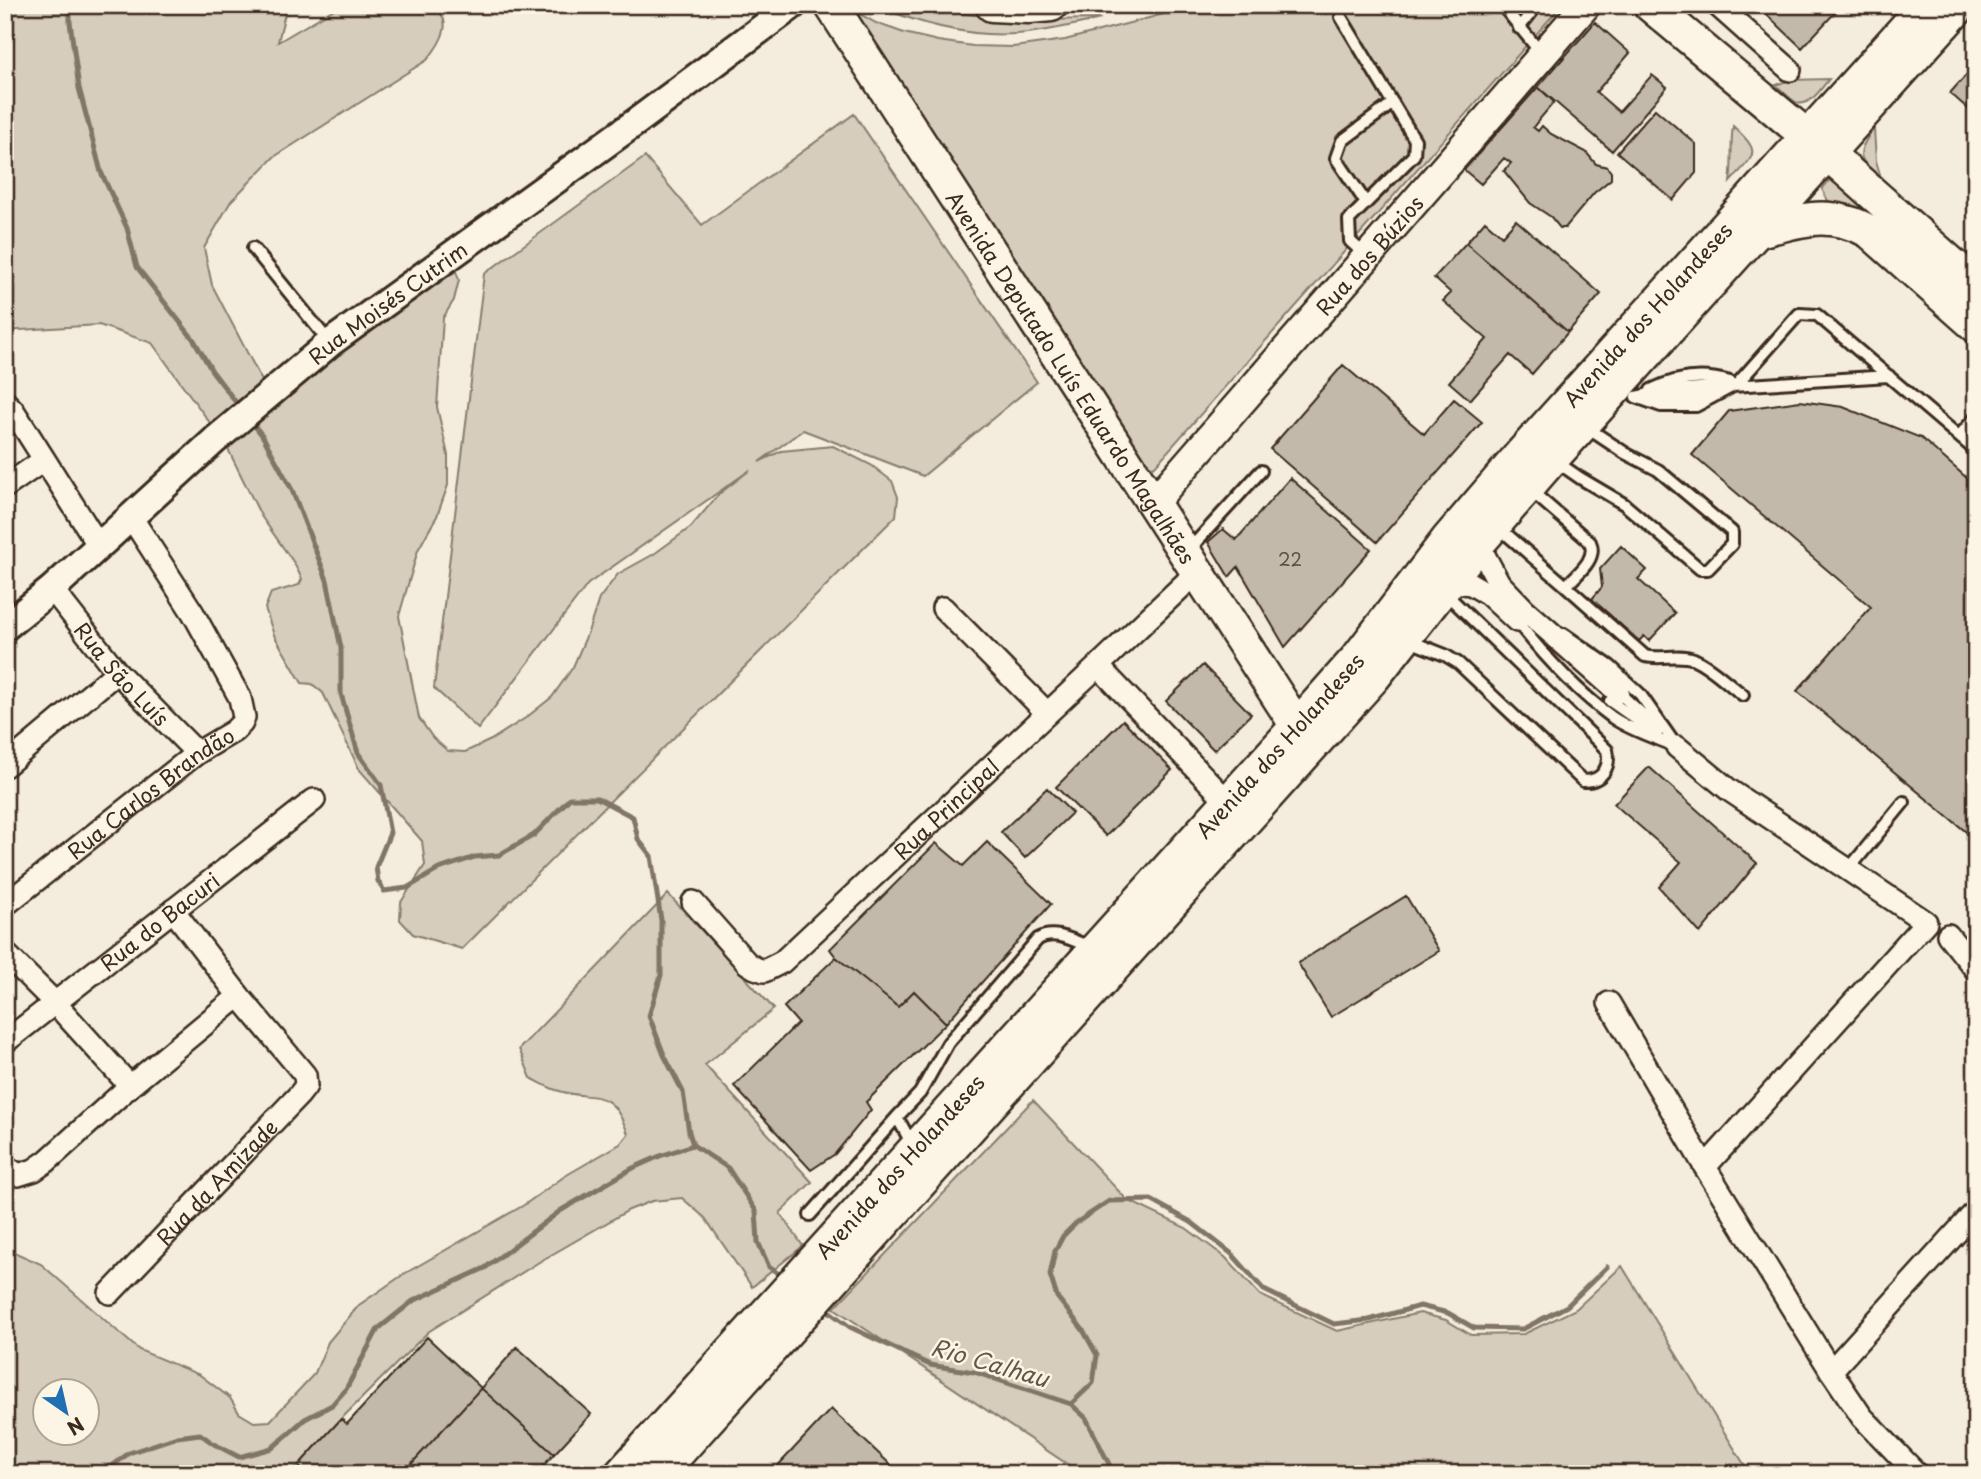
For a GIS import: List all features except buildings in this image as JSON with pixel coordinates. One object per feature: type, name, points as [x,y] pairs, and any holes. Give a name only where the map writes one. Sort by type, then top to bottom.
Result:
[{"type":"main road","name":"Avenida Deputado Luís Eduardo Magalhães","points":[[831,5],[1191,563],[1310,730]]},
{"type":"main road","points":[[992,5],[1051,5]]},
{"type":"main road","name":"Rua dos Búzios","points":[[1153,503],[1586,5]]},
{"type":"main road","points":[[1650,5],[1817,145],[1976,285]]},
{"type":"main road","name":"Avenida dos Holandeses","points":[[821,1273],[915,1149],[1228,802],[1374,677],[1486,534],[1582,424],[1621,397],[1756,232],[1817,145],[1926,5]]},
{"type":"main road","name":"Avenida dos Holandeses","points":[[621,1474],[781,1317],[1310,730],[1358,657],[1448,539],[1521,454],[1817,145],[1961,5]]},
{"type":"main road","points":[[1756,232],[1816,218],[1837,219],[1857,225],[1870,232],[1975,333]]},
{"type":"main road","name":"Avenida dos Holandeses","points":[[659,1474],[781,1317]]},
{"type":"street","name":"Rua Moisés Cutrim","points":[[5,627],[52,589],[215,440],[330,343],[793,5]]},
{"type":"street","points":[[1717,5],[1790,71]]},
{"type":"street","points":[[5,402],[13,410],[99,546]]},
{"type":"street","points":[[5,487],[44,460]]},
{"type":"street","name":"Rua Carlos Brandão","points":[[5,905],[197,753],[234,730],[244,717],[240,698],[193,613],[131,517]]},
{"type":"street","points":[[1486,534],[1499,583],[1614,696]]},
{"type":"street","name":"Rua Principal","points":[[693,902],[747,963],[764,971],[782,962],[1098,666],[1191,563]]},
{"type":"street","points":[[1445,585],[1471,584],[1488,594],[1514,618],[1614,696]]},
{"type":"street","name":"Rua São Luís","points":[[52,589],[117,672],[197,753]]},
{"type":"street","points":[[943,608],[1047,713]]},
{"type":"street","points":[[1098,666],[1228,802]]},
{"type":"street","points":[[5,766],[117,672]]},
{"type":"street","points":[[1677,747],[1729,790],[1926,922],[1705,1167]]},
{"type":"street","name":"Rua do Bacuri","points":[[5,1042],[314,800]]},
{"type":"street","points":[[5,1166],[18,1175],[34,1170],[47,1161],[130,1086],[239,996],[173,910]]},
{"type":"street","points":[[1948,935],[1976,950]]},
{"type":"street","points":[[1948,935],[1976,970]]},
{"type":"street","points":[[5,953],[55,1003],[130,1086]]},
{"type":"street","name":"Rua da Amizade","points":[[110,1293],[306,1086],[305,1075],[239,996]]},
{"type":"street","points":[[1609,1003],[1705,1167],[1831,1371],[1862,1417],[1917,1474]]},
{"type":"street","points":[[1831,1371],[1976,1211]]},
{"type":"lane","points":[[1502,5],[1542,55]]},
{"type":"lane","points":[[1520,28],[1537,5]]},
{"type":"lane","points":[[1340,18],[1415,140],[1414,155],[1349,220],[1350,241],[1367,257]]},
{"type":"lane","points":[[1366,203],[1336,158],[1342,141],[1393,103]]},
{"type":"lane","points":[[253,248],[330,343]]},
{"type":"lane","points":[[1737,384],[1799,314],[1817,315],[1976,452]]},
{"type":"lane","points":[[1621,397],[1697,398],[1737,384],[1889,376]]},
{"type":"lane","points":[[1621,397],[1665,383],[1691,379],[1711,377],[1737,384]]},
{"type":"lane","points":[[1959,436],[1976,417]]},
{"type":"lane","points":[[1552,459],[1624,504],[1700,569],[1708,569],[1732,544],[1732,532],[1658,470],[1625,453],[1582,424]]},
{"type":"lane","points":[[1191,563],[1261,471]]},
{"type":"lane","points":[[1527,487],[1593,547],[1591,558],[1566,586]]},
{"type":"lane","points":[[1486,534],[1566,586],[1645,656],[1656,659],[1673,656],[1694,659],[1743,695]]},
{"type":"lane","points":[[1404,639],[1458,663],[1583,781],[1597,779],[1607,768],[1610,760],[1607,750],[1445,585]]},
{"type":"lane","points":[[1514,618],[1560,672],[1614,718],[1677,747]]},
{"type":"lane","points":[[1541,623],[1571,637],[1610,666],[1652,708],[1677,747]]},
{"type":"lane","points":[[1614,696],[1677,747]]},
{"type":"lane","points":[[1848,870],[1904,802]]},
{"type":"lane","points":[[1926,922],[1948,935]]},
{"type":"lane","points":[[810,1215],[920,1093],[948,1043],[1038,939],[1053,935],[1095,949]]},
{"type":"lane","points":[[897,1117],[915,1149]]},
{"type":"shaded area","points":[[5,5],[287,5],[278,42],[341,5],[428,5],[442,16],[444,31],[427,60],[274,157],[231,201],[204,248],[212,285],[274,404],[454,266],[459,280],[454,300],[443,318],[437,407],[448,455],[448,485],[437,516],[418,550],[399,616],[419,718],[433,738],[448,751],[465,752],[491,740],[552,697],[573,667],[599,599],[618,574],[654,554],[691,527],[719,494],[750,470],[588,584],[478,729],[434,688],[484,274],[645,157],[702,225],[854,114],[1037,382],[923,476],[803,430],[759,462],[781,451],[833,446],[871,465],[892,481],[898,497],[896,516],[462,949],[413,934],[400,920],[401,902],[425,865],[422,841],[359,769],[323,693],[312,684],[302,683],[274,635],[265,608],[271,593],[299,585],[302,579],[261,516],[226,445],[152,343],[99,325],[5,331]]},
{"type":"shaded area","points":[[844,5],[876,23],[904,33],[973,46],[1013,47],[1065,40],[1198,5],[1562,5],[1155,466],[1149,468]]},
{"type":"shaded area","points":[[875,5],[937,5],[959,13],[1039,20],[1101,19],[1027,33],[980,33],[926,23]]},
{"type":"shaded area","points":[[1829,79],[1816,95],[1803,103],[1792,100],[1776,85],[1789,80]]},
{"type":"shaded area","points":[[1733,126],[1749,143],[1752,154],[1730,182],[1732,140]]},
{"type":"shaded area","points":[[1874,129],[1876,161],[1882,181],[1861,157],[1863,145]]},
{"type":"shaded area","points":[[1831,178],[1872,213],[1869,216],[1828,201],[1822,189]]},
{"type":"shaded area","points":[[668,894],[774,1009],[705,1065],[812,1182],[780,1213],[803,1246],[752,1287],[705,1218],[682,1198],[652,1201],[629,1210],[539,1262],[428,1332],[298,1466],[287,1474],[5,1474],[5,1248],[41,1264],[139,1350],[200,1375],[230,1398],[239,1413],[254,1422],[270,1421],[315,1373],[328,1342],[359,1305],[404,1274],[524,1205],[565,1176],[620,1144],[628,1134],[614,1107],[607,1101],[569,1094],[531,1078],[519,1049]]},
{"type":"shaded area","points":[[1033,1100],[1127,1200],[1186,1228],[1225,1257],[1260,1295],[1337,1331],[1420,1313],[1446,1320],[1471,1335],[1524,1334],[1576,1309],[1622,1266],[1750,1474],[1082,1474],[834,1308]]},
{"type":"waterway","points":[[70,5],[79,88],[101,172],[127,228],[137,267],[194,340],[212,371],[241,409]]},
{"type":"waterway","points":[[249,419],[262,435],[292,490],[327,580],[341,648],[341,694],[358,753],[381,785],[390,833],[376,867],[378,881],[384,891],[407,888],[439,869],[475,857],[499,855],[534,835],[570,798],[597,798],[633,817],[638,839],[651,856],[661,920],[661,975],[649,1016],[664,1055],[683,1092],[693,1145]]},
{"type":"waterway","points":[[102,1474],[129,1453],[177,1437],[200,1434],[239,1457],[272,1448],[305,1419],[332,1405],[346,1389],[378,1329],[413,1301],[485,1268],[560,1211],[633,1168],[693,1145],[728,1168],[756,1211],[758,1242],[769,1267],[786,1279]]},
{"type":"waterway","points":[[1071,1404],[1093,1383],[1097,1355],[1083,1330],[1057,1297],[1050,1275],[1055,1251],[1063,1236],[1076,1223],[1109,1201],[1151,1200],[1191,1222],[1232,1254],[1264,1290],[1334,1324],[1369,1320],[1420,1306],[1448,1313],[1474,1328],[1523,1329],[1567,1306],[1607,1267]]},
{"type":"waterway","name":"Rio Calhau","points":[[822,1306],[850,1327],[930,1365],[974,1372],[1071,1404],[1086,1418],[1114,1474]]}]
